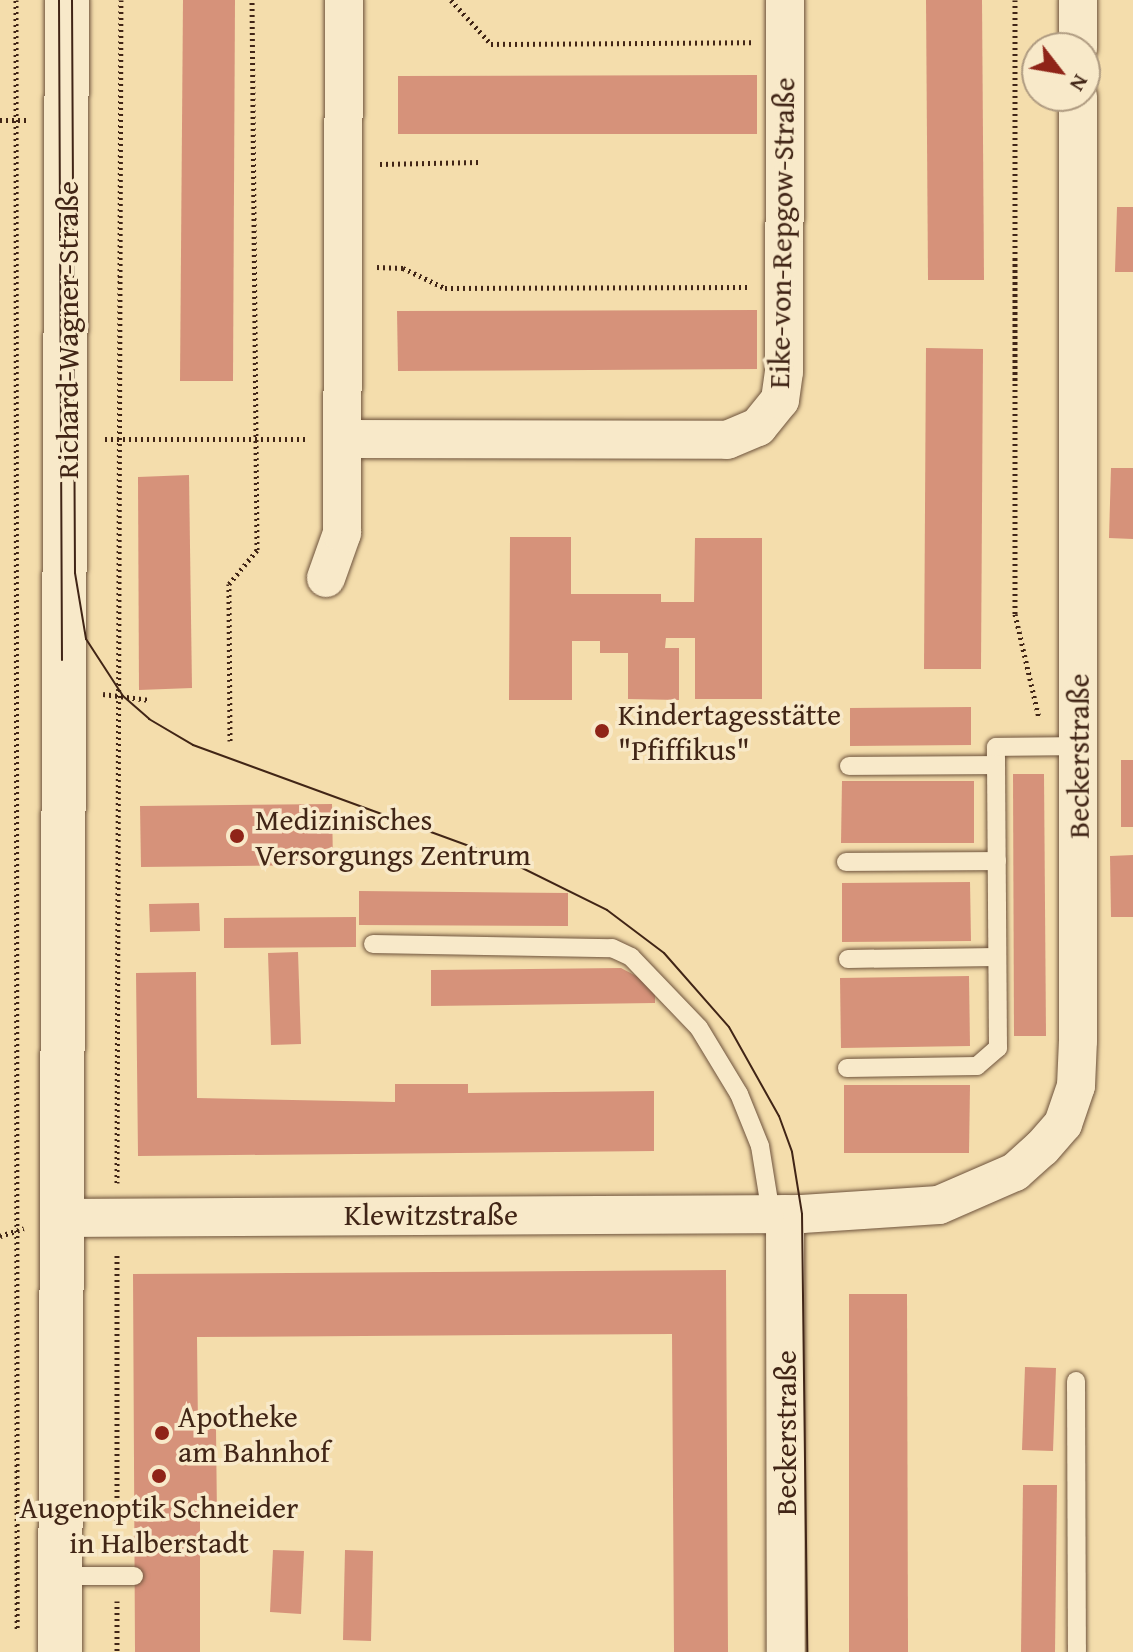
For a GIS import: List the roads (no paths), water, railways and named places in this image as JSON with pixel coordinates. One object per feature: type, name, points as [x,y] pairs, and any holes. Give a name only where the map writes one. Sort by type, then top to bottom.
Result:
[{"type":"street","name":"Richard-Wagner-Straße","points":[[60,1652],[62,660],[68,588],[67,0]]},
{"type":"street","points":[[326,578],[342,533],[344,0]]},
{"type":"street","name":"Eike-von-Repgow-Straße","points":[[344,439],[727,440],[758,427],[780,400],[785,0]]},
{"type":"street","points":[[1078,0],[1078,32]]},
{"type":"street","name":"Beckerstraße","points":[[786,1652],[786,1214],[939,1205],[965,1197],[1015,1172],[1063,1124],[1076,1086],[1078,1041],[1062,746],[1078,112]]},
{"type":"street","name":"Klewitzstraße","points":[[60,1218],[786,1214]]},
{"type":"lane","points":[[847,1068],[977,1066],[998,1048],[996,747],[1062,746]]},
{"type":"lane","points":[[849,766],[996,765]]},
{"type":"lane","points":[[846,862],[997,861]]},
{"type":"lane","points":[[373,944],[612,948],[631,957],[699,1028],[739,1094],[786,1214]]},
{"type":"lane","points":[[848,959],[997,957]]},
{"type":"lane","points":[[1076,1381],[1077,1652]]},
{"type":"lane","points":[[60,1576],[126,1576]]},
{"type":"tram line","points":[[59,0],[62,660]]},
{"type":"tram line","points":[[72,0],[75,573],[86,639],[123,696],[149,719],[193,745],[502,858],[607,910],[664,953],[729,1027],[779,1116],[792,1152],[802,1214],[807,1652]]},
{"type":"place","name":"Kindertagesstätte \"Pfiffikus\"","points":[[602,731]]},
{"type":"place","name":"Medizinisches Versorgungs Zentrum","points":[[237,836]]},
{"type":"place","name":"Apotheke am Bahnhof","points":[[162,1433]]},
{"type":"place","name":"Augenoptik Schneider in Halberstadt","points":[[159,1476]]}]
